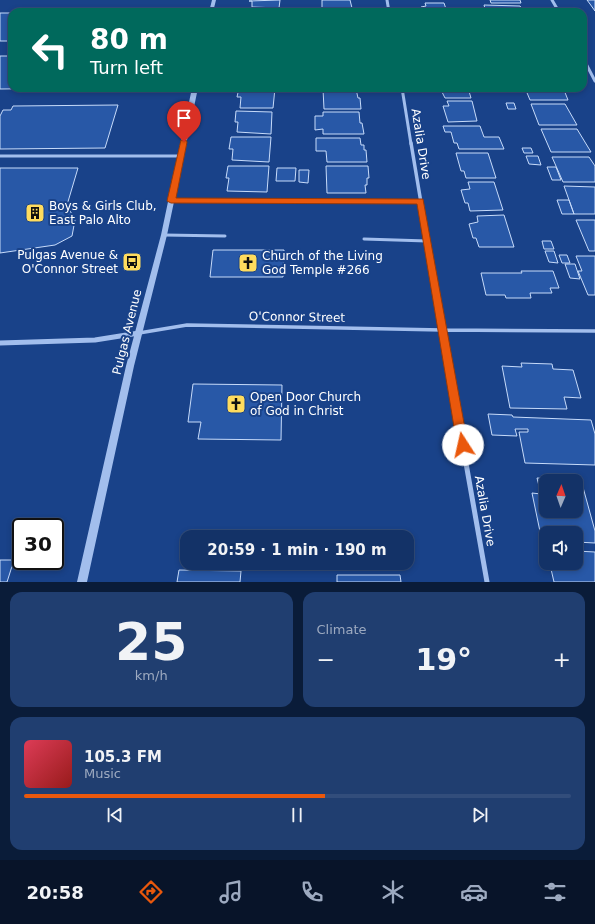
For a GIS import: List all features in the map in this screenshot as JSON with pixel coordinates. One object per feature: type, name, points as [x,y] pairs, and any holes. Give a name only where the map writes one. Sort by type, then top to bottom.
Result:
[{"type":"street","points":[[587,66],[595,81]]},
{"type":"street","name":"Pulgas Avenue","points":[[82,582],[130,366],[164,235],[194,92]]},
{"type":"street","name":"Azalia Drive","points":[[403,92],[442,330],[488,582]]},
{"type":"street","name":"O'Connor Street","points":[[0,343],[95,340],[187,325],[442,330],[595,331]]},
{"type":"lane","points":[[0,156],[181,156]]},
{"type":"lane","points":[[171,201],[420,201]]},
{"type":"lane","points":[[164,235],[225,236]]},
{"type":"lane","points":[[364,239],[427,240]]},
{"type":"building","points":[[280,0],[279,8],[252,7],[252,1],[249,1]]},
{"type":"building","points":[[322,0],[350,0],[352,8],[322,8]]},
{"type":"building","points":[[490,0],[520,0],[521,3],[491,3]]},
{"type":"building","points":[[587,0],[595,0],[595,11],[590,4]]},
{"type":"building","points":[[425,3],[444,3],[446,8],[421,8],[426,6]]},
{"type":"building","points":[[484,5],[520,6],[521,8],[485,8]]},
{"type":"building","points":[[0,13],[8,13],[8,41],[0,41]]},
{"type":"building","points":[[0,56],[8,56],[8,89],[0,89]]},
{"type":"building","points":[[238,92],[275,92],[273,108],[240,108],[241,97],[237,97]]},
{"type":"building","points":[[323,92],[357,92],[358,98],[360,98],[361,109],[324,109]]},
{"type":"building","points":[[442,92],[469,92],[471,98],[445,98]]},
{"type":"building","points":[[527,92],[565,92],[568,100],[530,100]]},
{"type":"building","points":[[447,101],[472,101],[477,121],[448,122],[443,106],[449,106]]},
{"type":"building","points":[[506,103],[514,103],[516,109],[508,109]]},
{"type":"building","points":[[531,104],[565,104],[577,125],[539,125]]},
{"type":"building","points":[[118,105],[105,148],[0,149],[0,116],[3,110],[11,110],[13,106]]},
{"type":"building","points":[[236,111],[272,112],[271,134],[237,132],[238,122],[235,122]]},
{"type":"building","points":[[323,112],[359,112],[360,123],[362,123],[364,134],[323,134],[323,129],[315,130],[315,116],[323,116]]},
{"type":"building","points":[[443,126],[480,126],[484,137],[499,137],[504,149],[459,149],[457,143],[454,143],[451,132],[445,132]]},
{"type":"building","points":[[541,129],[577,129],[591,152],[551,152]]},
{"type":"building","points":[[231,137],[271,137],[269,162],[232,160],[233,149],[229,149]]},
{"type":"building","points":[[316,138],[360,138],[361,145],[364,145],[364,150],[366,150],[367,162],[327,162],[326,151],[316,151]]},
{"type":"building","points":[[522,148],[531,148],[533,153],[524,153]]},
{"type":"building","points":[[456,153],[488,153],[496,178],[466,178],[464,171],[461,171]]},
{"type":"building","points":[[526,156],[538,156],[541,165],[529,164]]},
{"type":"building","points":[[552,157],[589,157],[595,166],[595,182],[563,182]]},
{"type":"building","points":[[228,166],[269,166],[267,192],[227,191],[229,178],[226,178]]},
{"type":"building","points":[[326,166],[368,166],[369,178],[367,178],[367,185],[365,185],[366,193],[327,193]]},
{"type":"building","points":[[547,167],[556,167],[561,180],[552,180]]},
{"type":"building","name":"Boys & Girls Club, East Palo Alto","points":[[0,168],[78,168],[67,205],[75,220],[72,236],[55,245],[0,253]]},
{"type":"building","points":[[277,168],[296,168],[295,181],[276,181]]},
{"type":"building","points":[[299,170],[309,170],[308,183],[299,182]]},
{"type":"building","points":[[468,182],[494,182],[503,210],[470,211],[468,203],[465,203],[461,190],[470,189]]},
{"type":"building","points":[[564,186],[595,187],[595,214],[574,214]]},
{"type":"building","points":[[557,200],[569,200],[574,214],[562,214]]},
{"type":"building","points":[[504,215],[514,247],[479,247],[476,238],[473,238],[469,224],[478,222],[477,216]]},
{"type":"building","points":[[576,220],[595,220],[595,251],[589,251]]},
{"type":"building","points":[[542,241],[551,241],[554,249],[544,249]]},
{"type":"building","name":"Church of the Living God Temple #266","points":[[213,250],[284,250],[283,277],[210,277]]},
{"type":"building","points":[[545,251],[554,251],[558,263],[549,262]]},
{"type":"building","points":[[559,255],[567,255],[570,263],[562,263]]},
{"type":"building","points":[[576,256],[595,256],[595,295],[588,295],[578,271],[582,271]]},
{"type":"building","points":[[565,264],[575,264],[580,279],[570,278]]},
{"type":"building","points":[[521,271],[553,271],[559,288],[550,288],[552,293],[530,293],[531,298],[506,298],[505,295],[486,295],[481,273],[522,273]]},
{"type":"building","points":[[521,363],[552,364],[553,369],[573,370],[581,398],[564,397],[567,409],[510,408],[502,366],[522,367]]},
{"type":"building","name":"Open Door Church of God in Christ","points":[[193,384],[282,385],[281,440],[198,439],[201,422],[188,422]]},
{"type":"building","points":[[488,414],[512,415],[513,417],[591,420],[595,434],[595,465],[525,463],[519,432],[528,432],[528,429],[515,429],[517,436],[492,435]]},
{"type":"building","points":[[583,487],[595,531],[595,543],[583,542],[583,526],[539,527],[532,493],[539,494],[539,518],[583,518]]},
{"type":"building","points":[[583,551],[595,552],[595,582],[554,582],[551,570],[583,570]]},
{"type":"building","points":[[0,560],[12,560],[12,566],[7,582],[0,582]]},
{"type":"building","points":[[179,570],[241,571],[240,582],[177,582]]},
{"type":"building","points":[[337,575],[400,575],[401,582],[337,582]]},
{"type":"place","name":"Boys & Girls Club, East Palo Alto","points":[[35,213]]},
{"type":"place","name":"Pulgas Avenue & O'Connor Street","points":[[132,262]]},
{"type":"place","name":"Church of the Living God Temple #266","points":[[248,263]]},
{"type":"place","name":"Open Door Church of God in Christ","points":[[236,404]]},
{"type":"route","points":[[184,142],[171,201],[420,201],[463,445]]}]
